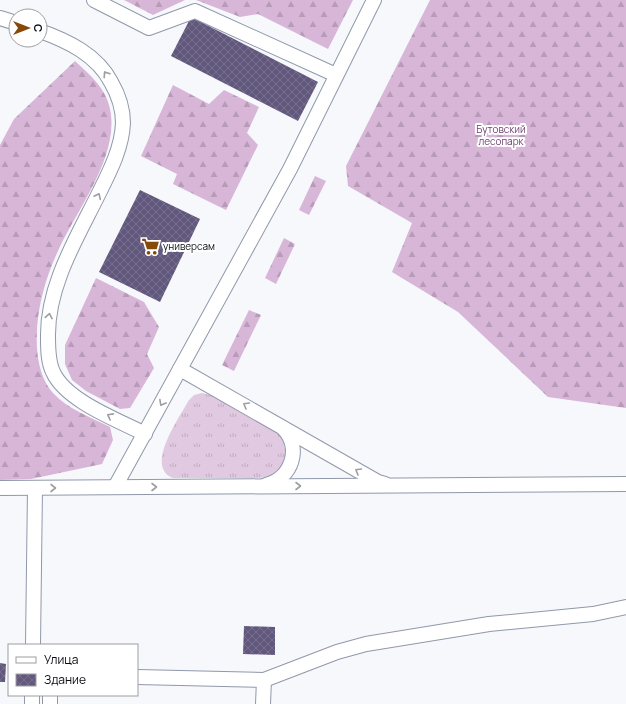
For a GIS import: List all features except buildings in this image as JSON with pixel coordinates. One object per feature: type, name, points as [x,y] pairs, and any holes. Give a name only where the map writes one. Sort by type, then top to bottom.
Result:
[{"type":"street","points":[[94,0],[150,28],[195,11],[336,75]]},
{"type":"street","points":[[115,487],[290,169],[374,0]]},
{"type":"street","points":[[48,35],[82,50],[105,71],[118,96],[123,122],[119,146],[109,172],[66,259],[53,295],[48,324],[48,352],[53,372],[65,388],[82,401],[144,434]]},
{"type":"street","points":[[180,369],[378,482],[393,486]]},
{"type":"street","points":[[260,486],[275,483],[284,476],[292,465],[293,442],[289,434],[281,426]]},
{"type":"street","points":[[0,488],[626,484]]},
{"type":"street","points":[[33,644],[35,488]]},
{"type":"street","points":[[138,677],[264,680],[337,652],[366,644],[489,624],[593,614],[626,607]]},
{"type":"street","points":[[263,704],[264,680]]},
{"type":"green space","points":[[124,0],[185,0],[153,15]]},
{"type":"green space","points":[[196,0],[353,0],[328,49],[258,14],[240,17]]},
{"type":"green space","name":"Бутовский лесопарк","points":[[430,0],[626,0],[626,408],[548,397],[458,312],[392,272],[412,223],[348,186],[346,166]]},
{"type":"green space","points":[[75,61],[101,88],[108,101],[111,127],[109,145],[95,182],[53,262],[45,286],[37,323],[38,354],[43,377],[53,393],[65,404],[110,427],[113,440],[102,464],[31,479],[0,480],[0,145],[14,119]]},
{"type":"green space","points":[[173,85],[209,104],[224,90],[259,107],[247,133],[258,145],[226,210],[173,184],[177,174],[141,156]]},
{"type":"green space","points":[[315,176],[326,181],[309,215],[299,210]]},
{"type":"green space","points":[[284,238],[295,244],[276,284],[265,278]]},
{"type":"green space","points":[[96,278],[144,302],[159,327],[147,354],[154,368],[130,408],[120,409],[86,391],[72,380],[65,364],[65,345]]},
{"type":"green space","points":[[249,310],[261,315],[234,371],[222,365]]},
{"type":"green space","points":[[202,393],[211,395],[277,432],[285,447],[284,461],[281,467],[269,476],[260,478],[173,478],[165,472],[162,464],[166,442],[189,400],[194,395]]},
{"type":"place","name":"универсам","points":[[150,246]]}]
